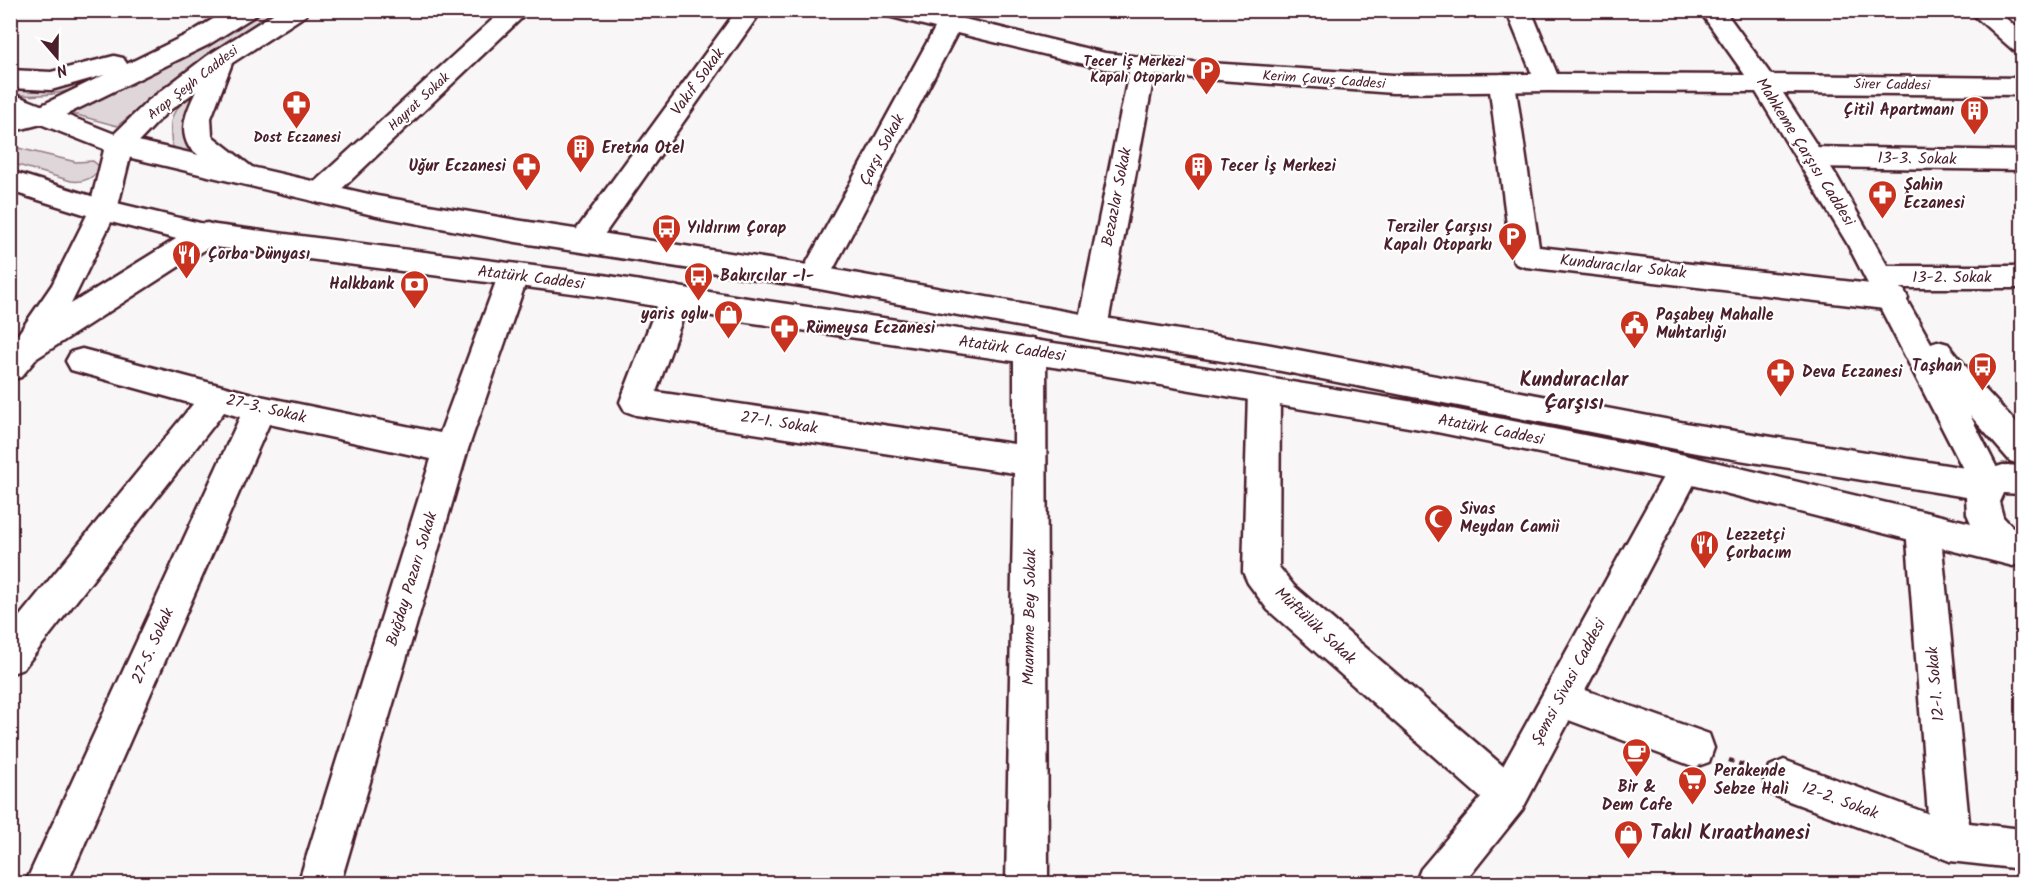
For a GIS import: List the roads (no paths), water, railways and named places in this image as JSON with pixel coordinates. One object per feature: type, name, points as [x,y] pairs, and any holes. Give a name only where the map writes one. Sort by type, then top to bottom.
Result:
[{"type":"street","name":"Arap Şeyh Caddesi","points":[[10,123],[44,115],[199,39],[247,10]]},
{"type":"street","name":"Arap Şeyh Caddesi","points":[[119,146],[157,107],[222,58],[297,10]]},
{"type":"street","name":"Hayrat Sokak","points":[[320,193],[518,10]]},
{"type":"street","name":"Vakıf Sokak","points":[[584,241],[750,10]]},
{"type":"street","name":"Kerim Çavuş Caddesi","points":[[894,10],[1105,60],[1143,65],[1393,84],[1548,82],[1762,84]]},
{"type":"street","points":[[1518,10],[1548,82]]},
{"type":"street","name":"Mahkeme Çarşısı Caddesi","points":[[1711,10],[1744,53],[1811,157],[1888,288],[1989,486]]},
{"type":"street","points":[[1980,10],[2022,44]]},
{"type":"street","name":"Çarşı Sokak","points":[[814,277],[950,24]]},
{"type":"street","points":[[10,79],[51,81],[199,39]]},
{"type":"street","points":[[222,58],[198,118],[199,140],[243,175]]},
{"type":"street","name":"Bezazlar Sokak","points":[[1092,328],[1143,65]]},
{"type":"street","name":"Kunduracılar Sokak","points":[[1502,83],[1526,256],[1888,288]]},
{"type":"street","name":"Sirer Caddesi","points":[[1762,84],[2022,86]]},
{"type":"street","name":"Atatürk Caddesi","points":[[10,102],[119,146],[377,206],[814,277],[1092,328],[1266,356],[1690,438],[1989,486]]},
{"type":"street","points":[[20,358],[83,255],[103,210],[119,146]]},
{"type":"street","name":"13-3. Sokak","points":[[1811,157],[2022,161]]},
{"type":"street","name":"Atatürk Caddesi","points":[[10,181],[103,210],[207,234],[513,276],[603,286],[1030,351],[1432,418],[1685,469],[2015,551]]},
{"type":"street","points":[[20,358],[93,305],[207,234]]},
{"type":"street","name":"Buğday Pazarı Sokak","points":[[319,884],[452,449],[513,276]]},
{"type":"street","name":"13-2. Sokak","points":[[1888,288],[2022,277]]},
{"type":"street","name":"Mahkeme Çarşısı Caddesi","points":[[1888,288],[1969,393],[2022,451]]},
{"type":"street","name":"27-1. Sokak","points":[[675,298],[636,402],[1031,461]]},
{"type":"street","name":"Muamme Bey Sokak","points":[[1027,884],[1030,351]]},
{"type":"street","name":"27-3. Sokak","points":[[82,361],[260,409],[452,449]]},
{"type":"street","name":"Müftülük Sokak","points":[[1264,391],[1261,572],[1281,598],[1508,796]]},
{"type":"street","points":[[10,657],[218,397]]},
{"type":"street","name":"27-5. Sokak","points":[[46,884],[260,409]]},
{"type":"street","name":"Şemsi Sivasi Caddesi","points":[[1436,884],[1508,796],[1685,469]]},
{"type":"street","points":[[2015,551],[1994,533],[1984,518],[1981,500],[1989,486],[1997,481],[2022,480]]},
{"type":"street","name":"12-1. Sokak","points":[[1923,527],[1950,840]]},
{"type":"street","points":[[1560,699],[1695,748]]},
{"type":"street","name":"12-2. Sokak","points":[[1784,780],[1950,840],[2022,849]]},
{"type":"place","name":"Tecer İş Merkezi Kapalı Otoparkı","points":[[1206,96]]},
{"type":"place","name":"Dost Eczanesi","points":[[297,130]]},
{"type":"place","name":"Çitil Apartmanı","points":[[1975,136]]},
{"type":"place","name":"Eretna Otel","points":[[581,174]]},
{"type":"place","name":"Uğur Eczanesi","points":[[527,192]]},
{"type":"place","name":"Tecer İş Merkezi","points":[[1199,192]]},
{"type":"place","name":"Şahin Eczanesi","points":[[1883,220]]},
{"type":"place","name":"Yıldırım Çorap","points":[[666,254]]},
{"type":"place","name":"Terziler Çarşısı Kapalı Otoparkı","points":[[1513,262]]},
{"type":"place","name":"Çorba Dünyası","points":[[187,280]]},
{"type":"place","name":"Bakırcılar -1-","points":[[699,302]]},
{"type":"place","name":"Halkbank","points":[[415,310]]},
{"type":"place","name":"yaris oglu","points":[[729,340]]},
{"type":"place","name":"Paşabey Mahalle Muhtarlığı","points":[[1635,350]]},
{"type":"place","name":"Rümeysa Eczanesi","points":[[785,354]]},
{"type":"place","name":"Taşhan","points":[[1983,392]]},
{"type":"place","name":"Deva Eczanesi","points":[[1781,398]]},
{"type":"place","name":"Sivas Meydan Camii","points":[[1439,544]]},
{"type":"place","name":"Lezzetçi Çorbacım","points":[[1705,570]]},
{"type":"place","name":"Bir & Dem Cafe","points":[[1637,778]]},
{"type":"place","name":"Perakende Sebze Hali","points":[[1693,806]]},
{"type":"place","name":"Takıl Kıraathanesi","points":[[1629,860]]},
{"type":"district","name":"Kunduracılar Çarşısı","points":[[1574,392]]}]
